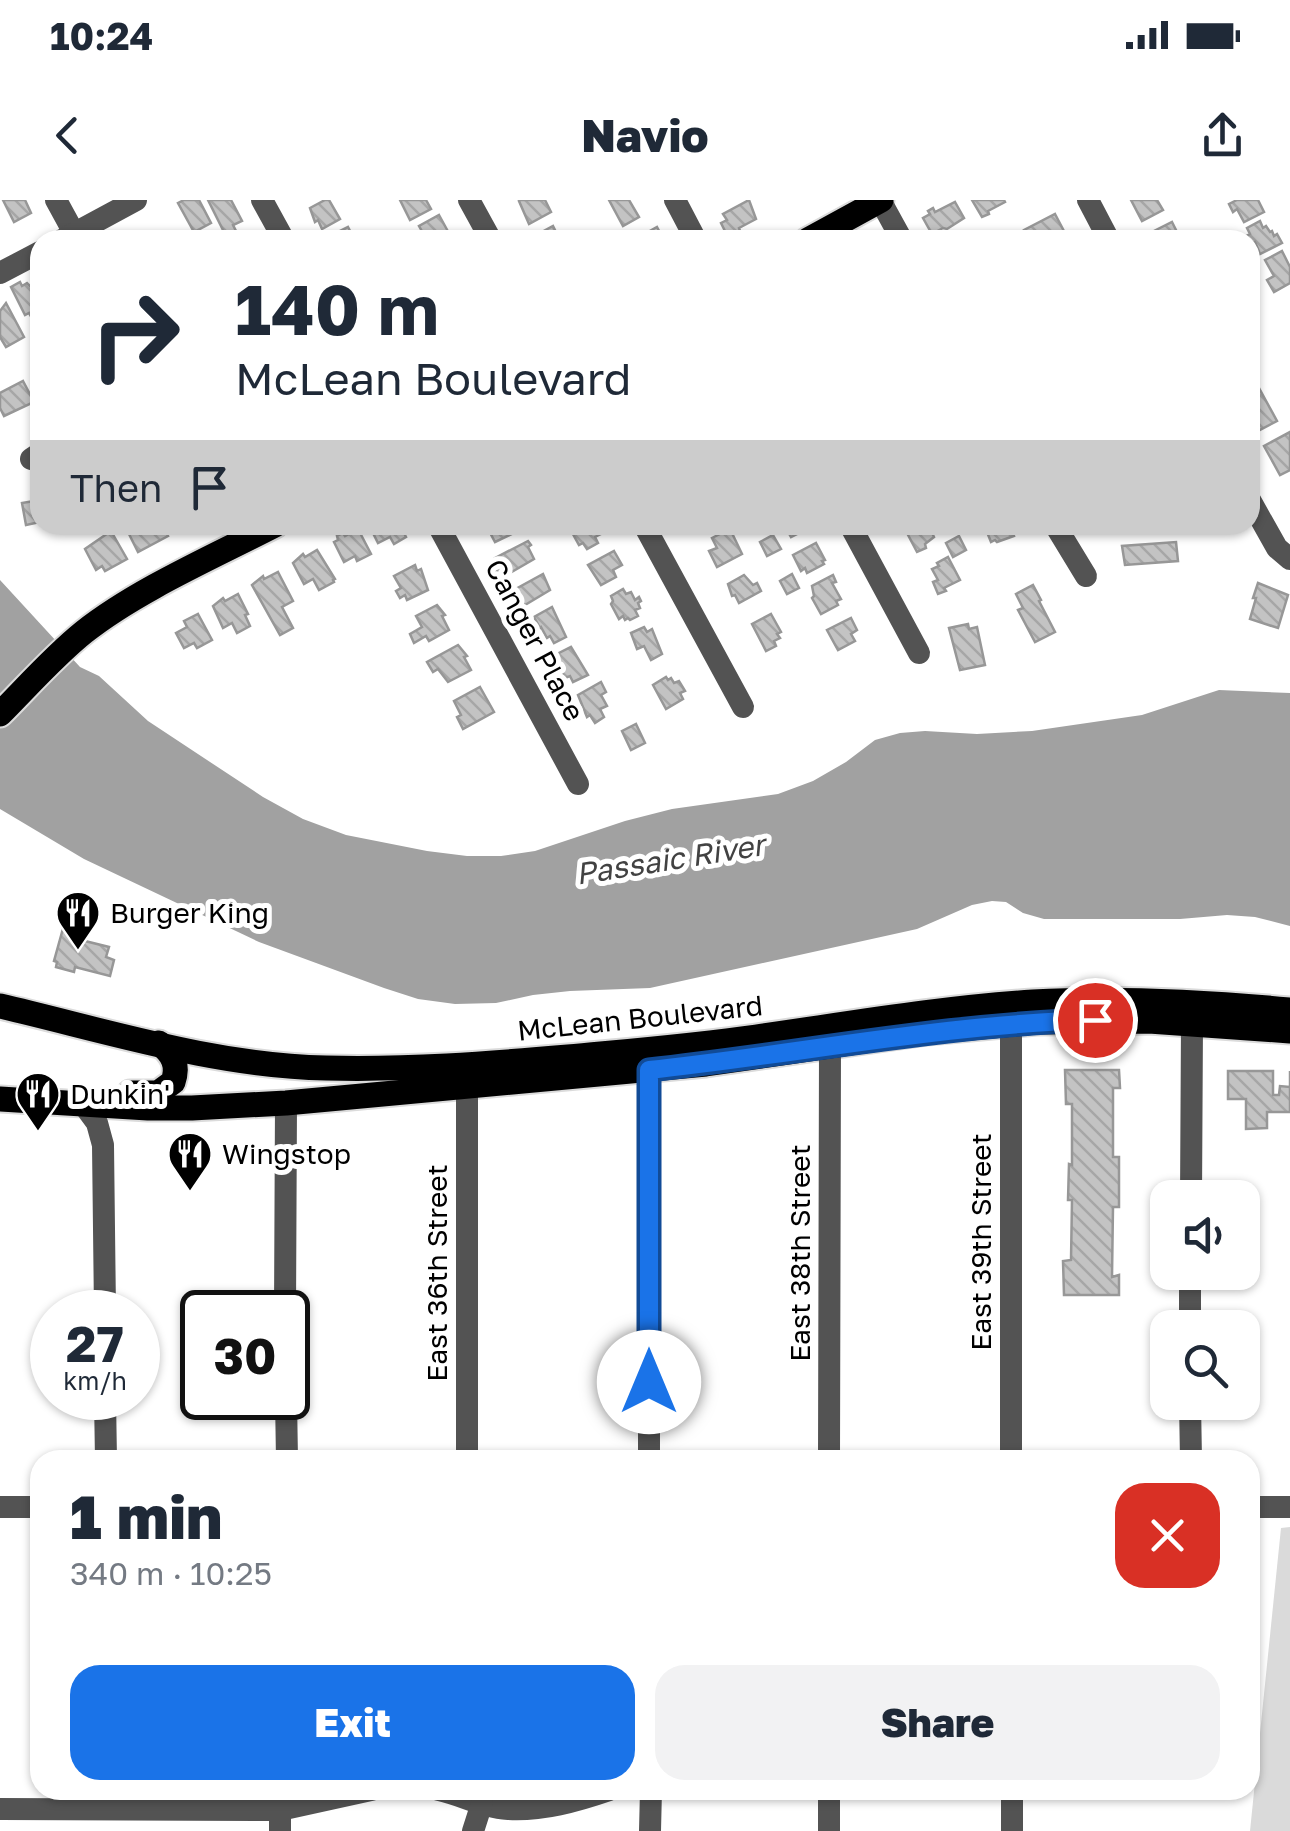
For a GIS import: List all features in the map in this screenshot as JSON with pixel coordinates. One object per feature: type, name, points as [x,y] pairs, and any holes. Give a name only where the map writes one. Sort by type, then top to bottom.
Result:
[{"type":"main road","points":[[826,230],[881,200]]},
{"type":"main road","points":[[0,714],[69,645],[100,620],[256,535]]},
{"type":"main road","name":"McLean Boulevard","points":[[0,1006],[240,1061],[279,1066],[394,1068],[685,1046],[924,1012],[1036,1002],[1149,1001],[1290,1010]]},
{"type":"main road","name":"McLean Boulevard","points":[[0,1099],[192,1108],[286,1104],[649,1070],[1011,1024],[1095,1020],[1290,1031]]},
{"type":"main road","points":[[0,1087],[158,1093],[173,1082],[176,1065],[159,1043]]},
{"type":"street","points":[[56,200],[66,230]]},
{"type":"street","points":[[79,230],[136,200]]},
{"type":"street","points":[[262,200],[278,230]]},
{"type":"street","points":[[469,200],[486,230]]},
{"type":"street","points":[[674,200],[690,230]]},
{"type":"street","points":[[881,200],[897,230]]},
{"type":"street","points":[[1088,200],[1104,230]]},
{"type":"street","points":[[0,273],[30,257]]},
{"type":"street","points":[[1260,519],[1270,538],[1290,560]]},
{"type":"street","name":"Canger Place","points":[[443,535],[578,784]]},
{"type":"street","points":[[649,535],[743,707]]},
{"type":"street","points":[[855,535],[919,653]]},
{"type":"street","points":[[1061,535],[1086,576]]},
{"type":"street","points":[[1190,1180],[1192,1023]]},
{"type":"street","name":"East 39th Street","points":[[1011,1024],[1011,1450]]},
{"type":"street","name":"East 38th Street","points":[[830,1046],[830,1450]]},
{"type":"street","points":[[649,1070],[649,1450]]},
{"type":"street","name":"East 36th Street","points":[[467,1086],[468,1450]]},
{"type":"street","points":[[83,1104],[97,1123],[103,1145],[104,1290]]},
{"type":"street","points":[[286,1104],[286,1290]]},
{"type":"street","points":[[105,1420],[106,1450]]},
{"type":"street","points":[[286,1420],[287,1450]]},
{"type":"street","points":[[1190,1420],[1191,1450]]},
{"type":"street","points":[[0,1507],[30,1506]]},
{"type":"street","points":[[1260,1507],[1290,1507]]},
{"type":"street","points":[[0,1808],[94,1800]]},
{"type":"street","points":[[112,1800],[222,1820],[326,1800]]},
{"type":"street","points":[[472,1800],[508,1809],[582,1800]]},
{"type":"street","points":[[650,1800],[650,1831]]},
{"type":"street","points":[[829,1800],[830,1831]]},
{"type":"street","points":[[1012,1800],[1012,1831]]},
{"type":"street","points":[[473,1831],[482,1803]]},
{"type":"shaded area","points":[[1290,1527],[1290,1831],[1250,1831],[1253,1800],[1260,1800],[1260,1733],[1281,1528]]},
{"type":"water","name":"Passaic River","points":[[0,580],[80,667],[99,676],[148,721],[263,797],[303,819],[346,835],[467,856],[535,851],[672,809],[778,794],[813,781],[875,740],[900,733],[1032,731],[1142,715],[1219,690],[1290,693],[1290,926],[1227,915],[1044,919],[1023,913],[1006,902],[992,901],[972,905],[917,929],[650,988],[570,991],[496,1003],[455,1004],[418,999],[259,942],[84,859],[0,809]]},
{"type":"building","points":[[3,200],[25,200],[31,213],[14,222]]},
{"type":"building","points":[[199,200],[211,223],[193,230],[178,203]]},
{"type":"building","points":[[208,200],[231,200],[242,221],[233,225],[236,230],[223,230]]},
{"type":"building","points":[[329,200],[340,219],[322,229],[310,208]]},
{"type":"building","points":[[400,200],[426,200],[431,209],[410,220]]},
{"type":"building","points":[[521,200],[545,200],[551,212],[529,224]]},
{"type":"building","points":[[609,200],[629,200],[639,217],[623,226]]},
{"type":"building","points":[[749,200],[756,219],[740,230],[724,230],[721,223],[727,220],[723,214]]},
{"type":"building","points":[[972,200],[1004,200],[1005,202],[982,217]]},
{"type":"building","points":[[1131,200],[1157,200],[1163,210],[1142,221]]},
{"type":"building","points":[[1258,200],[1264,212],[1244,222],[1229,204]]},
{"type":"building","points":[[955,202],[964,218],[947,229],[930,230],[923,218],[933,208],[935,212]]},
{"type":"building","points":[[1055,214],[1063,230],[1024,230]]},
{"type":"building","points":[[439,215],[447,230],[421,230],[419,226]]},
{"type":"building","points":[[1260,221],[1282,243],[1260,254],[1260,230],[1247,228]]},
{"type":"building","points":[[1172,222],[1176,230],[1156,230]]},
{"type":"building","points":[[1282,251],[1290,267],[1290,283],[1274,292],[1267,280],[1274,276],[1265,260]]},
{"type":"building","points":[[20,282],[30,286],[30,315],[25,315],[11,287]]},
{"type":"building","points":[[6,303],[24,337],[6,347],[0,337],[0,311]]},
{"type":"building","points":[[23,381],[30,404],[4,416],[0,393]]},
{"type":"building","points":[[1260,390],[1277,421],[1260,430]]},
{"type":"building","points":[[1290,432],[1290,470],[1280,475],[1264,446]]},
{"type":"building","points":[[30,502],[30,524],[26,525],[22,503]]},
{"type":"building","points":[[105,535],[113,535],[127,559],[105,571],[102,566],[96,570],[85,549]]},
{"type":"building","points":[[130,535],[167,535],[168,536],[138,552]]},
{"type":"building","points":[[361,535],[371,554],[344,562],[334,542],[337,536]]},
{"type":"building","points":[[374,535],[406,537],[394,544],[390,537],[378,543]]},
{"type":"building","points":[[491,535],[510,535],[495,542]]},
{"type":"building","points":[[574,535],[599,535],[595,537],[598,543],[587,549],[583,543],[579,545]]},
{"type":"building","points":[[733,535],[742,554],[717,567],[709,551],[717,548],[712,538]]},
{"type":"building","points":[[773,535],[781,549],[767,556],[760,542]]},
{"type":"building","points":[[908,535],[933,535],[926,548],[917,552]]},
{"type":"building","points":[[988,535],[1014,536],[997,542],[991,542]]},
{"type":"building","points":[[959,536],[966,550],[953,557],[946,543]]},
{"type":"building","points":[[528,541],[534,559],[503,577],[500,570],[497,572],[495,558]]},
{"type":"building","points":[[1176,542],[1178,561],[1125,565],[1122,546]]},
{"type":"building","points":[[816,543],[824,564],[807,573],[805,568],[801,571],[793,555]]},
{"type":"building","points":[[317,550],[335,579],[319,590],[313,579],[304,584],[293,563],[303,554],[305,557]]},
{"type":"building","points":[[614,551],[622,565],[613,570],[616,577],[601,585],[588,565]]},
{"type":"building","points":[[948,557],[960,580],[938,594],[933,582],[938,580],[932,569]]},
{"type":"building","points":[[415,565],[417,571],[421,569],[428,590],[407,600],[405,595],[400,598],[396,591],[401,588],[394,576]]},
{"type":"building","points":[[278,572],[293,601],[282,607],[293,628],[280,635],[252,585],[263,576],[264,579]]},
{"type":"building","points":[[543,574],[550,590],[520,608],[512,591]]},
{"type":"building","points":[[792,574],[799,588],[787,594],[780,581]]},
{"type":"building","points":[[744,575],[753,585],[757,583],[761,591],[739,603],[728,584]]},
{"type":"building","points":[[833,575],[836,582],[832,583],[841,599],[821,614],[812,598],[812,586]]},
{"type":"building","points":[[1258,583],[1288,595],[1278,628],[1250,619]]},
{"type":"building","points":[[1033,585],[1055,632],[1035,642],[1018,610],[1023,608],[1016,594]]},
{"type":"building","points":[[623,589],[641,601],[640,608],[635,610],[638,616],[630,620],[623,616],[619,619],[611,604],[611,596]]},
{"type":"building","points":[[238,594],[250,626],[237,633],[232,623],[223,628],[213,606]]},
{"type":"building","points":[[437,605],[449,630],[429,641],[426,636],[414,643],[410,634],[422,627],[416,616]]},
{"type":"building","points":[[552,607],[566,637],[554,643],[534,617]]},
{"type":"building","points":[[198,614],[212,640],[197,648],[194,643],[184,648],[176,633],[187,627],[184,621]]},
{"type":"building","points":[[771,614],[781,632],[774,641],[776,646],[766,651],[752,624]]},
{"type":"building","points":[[851,618],[857,630],[851,634],[855,641],[838,650],[827,630]]},
{"type":"building","points":[[968,624],[969,629],[977,627],[985,665],[960,670],[949,628]]},
{"type":"building","points":[[644,627],[647,632],[652,629],[662,654],[651,660],[644,646],[637,649],[631,633]]},
{"type":"building","points":[[458,645],[471,670],[448,682],[438,669],[433,672],[427,662]]},
{"type":"building","points":[[571,647],[588,675],[573,682],[570,676],[565,678],[553,656]]},
{"type":"building","points":[[666,677],[674,683],[679,681],[685,691],[680,693],[683,699],[666,709],[653,685]]},
{"type":"building","points":[[601,682],[606,692],[601,695],[607,706],[600,709],[604,717],[595,723],[590,715],[587,717],[578,695]]},
{"type":"building","points":[[480,687],[494,712],[463,729],[454,701]]},
{"type":"building","points":[[636,724],[645,743],[631,750],[622,731]]},
{"type":"building","points":[[64,925],[83,930],[81,940],[109,947],[106,957],[114,960],[110,976],[75,967],[74,972],[56,967],[54,961]]},
{"type":"building","points":[[1065,1070],[1119,1070],[1120,1088],[1113,1088],[1113,1157],[1119,1157],[1119,1207],[1113,1207],[1112,1277],[1119,1275],[1119,1295],[1064,1295],[1063,1261],[1071,1260],[1072,1200],[1068,1200],[1072,1104],[1066,1104]]},
{"type":"building","points":[[1228,1071],[1273,1071],[1273,1095],[1279,1095],[1280,1086],[1290,1087],[1290,1112],[1267,1112],[1267,1128],[1246,1129],[1246,1099],[1228,1099]]},
{"type":"place","name":"Burger King","points":[[78,951]]},
{"type":"place","name":"Dunkin'","points":[[38,1132]]},
{"type":"place","name":"Wingstop","points":[[190,1192]]},
{"type":"route","points":[[649,1382],[649,1070],[980,1026],[1095,1020]]}]
